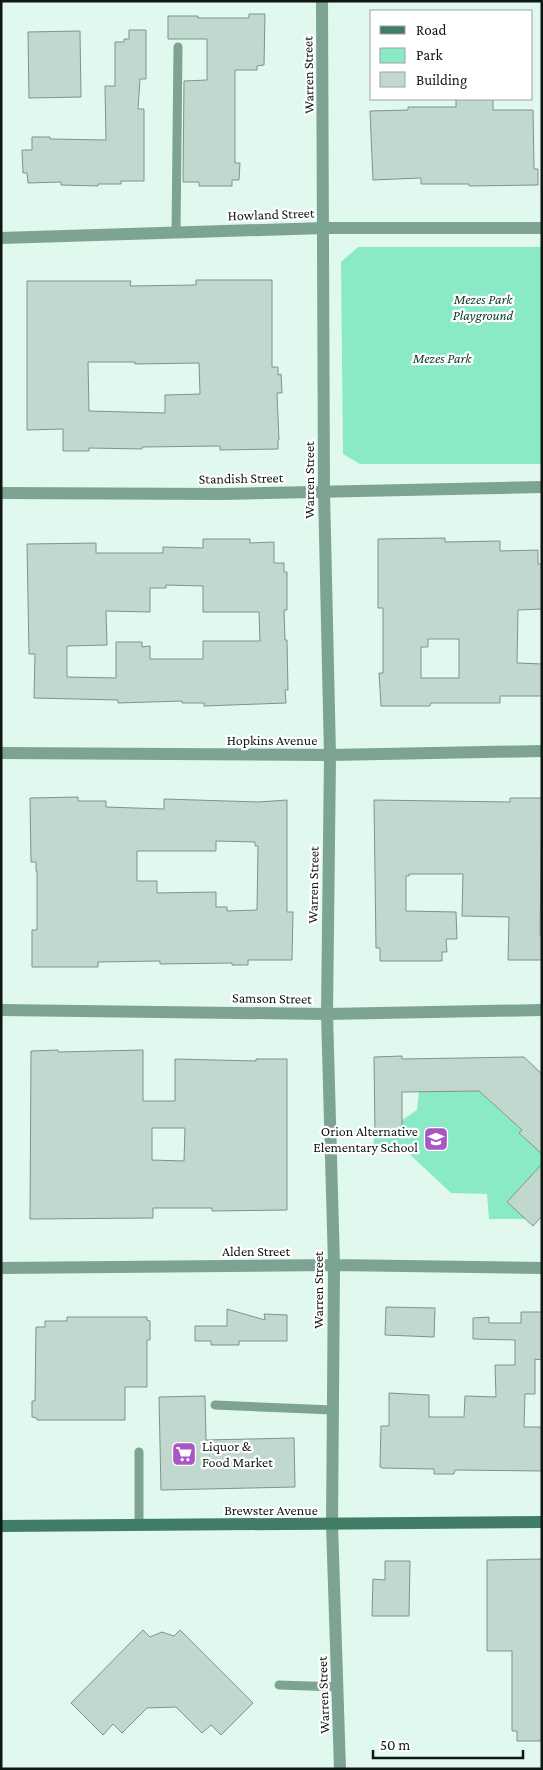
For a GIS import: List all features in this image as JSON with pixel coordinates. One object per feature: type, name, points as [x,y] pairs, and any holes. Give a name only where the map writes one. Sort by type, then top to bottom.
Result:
[{"type":"street","name":"Warren Street","points":[[322,1],[324,491],[330,755],[327,1014],[334,1265],[332,1525],[340,1769]]},
{"type":"street","name":"Howland Street","points":[[1,238],[324,228],[542,228]]},
{"type":"street","name":"Standish Street","points":[[1,493],[222,494],[542,487]]},
{"type":"street","name":"Hopkins Avenue","points":[[1,753],[330,755],[542,751]]},
{"type":"street","name":"Samson Street","points":[[1,1010],[327,1014],[542,1010]]},
{"type":"street","name":"Alden Street","points":[[1,1268],[334,1265],[542,1268]]},
{"type":"street","name":"Brewster Avenue","points":[[1,1526],[542,1522]]},
{"type":"lane","points":[[176,232],[178,47]]},
{"type":"lane","points":[[215,1405],[333,1410]]},
{"type":"lane","points":[[138,1525],[139,1452]]},
{"type":"lane","points":[[279,1685],[338,1687]]},
{"type":"green space","name":"Mezes Park","points":[[358,247],[542,247],[542,464],[360,464],[343,454],[341,262]]},
{"type":"green space","points":[[482,1091],[486,1098],[522,1130],[519,1133],[532,1145],[542,1148],[542,1164],[507,1202],[526,1219],[489,1219],[487,1194],[451,1193],[403,1148],[373,1146],[375,1133],[402,1133],[402,1120],[417,1110],[419,1092]]},
{"type":"building","points":[[249,14],[265,14],[264,65],[257,66],[257,70],[235,70],[235,163],[240,163],[239,180],[232,180],[232,186],[199,186],[199,182],[183,182],[184,81],[207,80],[207,39],[168,39],[168,16],[249,18]]},
{"type":"building","points":[[129,30],[146,30],[146,79],[140,79],[138,109],[144,109],[144,181],[121,181],[121,184],[98,184],[98,186],[61,185],[61,182],[28,183],[27,173],[23,173],[22,150],[32,150],[32,137],[106,140],[105,86],[115,86],[115,42],[124,42],[124,39],[129,39]]},
{"type":"building","points":[[80,31],[81,97],[29,98],[28,32]]},
{"type":"building","points":[[456,100],[493,100],[493,110],[533,110],[534,169],[538,169],[538,185],[469,186],[469,184],[421,184],[421,178],[373,180],[370,111],[408,110],[408,107],[456,107]]},
{"type":"building","points":[[196,280],[272,280],[272,367],[278,367],[278,375],[281,374],[282,393],[277,393],[278,449],[220,450],[220,446],[142,447],[142,449],[89,448],[89,451],[63,451],[63,429],[27,430],[27,281],[131,281],[130,286],[196,285]],"holes":[[[88,362],[135,362],[135,364],[199,363],[200,394],[165,395],[165,413],[89,411]]]},
{"type":"building","points":[[445,538],[445,542],[500,541],[500,551],[538,550],[538,564],[542,564],[542,609],[518,610],[517,663],[542,664],[542,696],[500,696],[500,703],[431,703],[430,706],[381,706],[379,673],[383,673],[383,608],[378,608],[378,539]],"holes":[[[428,639],[459,639],[459,678],[421,678],[421,647],[428,647]]]},
{"type":"building","points":[[203,539],[250,539],[250,543],[274,542],[274,563],[284,563],[284,572],[287,572],[287,610],[284,610],[285,640],[287,640],[288,690],[285,690],[286,703],[204,706],[204,703],[182,703],[182,701],[118,703],[118,700],[34,698],[35,654],[29,654],[27,544],[96,543],[96,553],[163,553],[163,547],[203,548]],"holes":[[[166,585],[203,586],[203,612],[259,612],[260,641],[203,641],[203,659],[150,659],[150,646],[142,647],[142,642],[116,642],[116,678],[67,677],[67,646],[107,645],[106,611],[150,612],[150,588],[166,588]]]},
{"type":"building","points":[[78,797],[78,801],[106,801],[106,807],[164,809],[164,799],[258,802],[287,800],[287,912],[293,912],[292,960],[248,960],[248,965],[232,965],[232,963],[160,964],[160,961],[98,962],[98,967],[32,967],[32,930],[37,930],[37,871],[36,862],[31,862],[30,798]],"holes":[[[216,841],[255,842],[255,846],[258,846],[257,910],[227,911],[227,907],[216,907],[216,892],[157,893],[157,881],[137,881],[137,851],[216,851]]]},
{"type":"building","points":[[510,798],[542,798],[540,935],[542,935],[542,960],[508,960],[509,917],[462,916],[463,874],[409,874],[409,876],[406,876],[406,911],[456,912],[457,939],[446,939],[447,952],[442,952],[442,961],[380,961],[380,948],[376,948],[374,800],[510,802]]},
{"type":"building","points":[[143,1050],[143,1101],[175,1101],[175,1059],[256,1061],[256,1059],[287,1059],[287,1210],[212,1211],[212,1208],[153,1208],[153,1218],[30,1219],[31,1051]],"holes":[[[152,1128],[185,1128],[184,1161],[152,1160]]]},
{"type":"building","points":[[402,1056],[402,1059],[524,1057],[542,1074],[542,1154],[519,1133],[522,1130],[479,1091],[402,1092],[402,1133],[375,1133],[374,1057]]},
{"type":"building","points":[[542,1164],[542,1216],[533,1226],[507,1202]]},
{"type":"building","points":[[386,1307],[435,1308],[434,1337],[385,1335]]},
{"type":"building","points":[[227,1309],[265,1320],[264,1314],[287,1315],[287,1341],[239,1341],[239,1345],[211,1345],[211,1341],[195,1341],[195,1326],[227,1326]]},
{"type":"building","points":[[521,1312],[542,1312],[542,1360],[535,1359],[535,1394],[525,1394],[524,1427],[542,1427],[542,1471],[455,1470],[454,1474],[434,1474],[434,1469],[380,1467],[381,1426],[389,1426],[389,1393],[429,1395],[429,1417],[464,1417],[465,1396],[496,1397],[495,1365],[515,1365],[515,1340],[473,1339],[473,1318],[489,1317],[489,1323],[521,1323]]},
{"type":"building","points":[[67,1317],[147,1317],[147,1320],[150,1321],[150,1340],[147,1340],[147,1387],[125,1387],[125,1420],[37,1420],[37,1418],[32,1417],[32,1401],[35,1401],[36,1327],[45,1327],[45,1321],[67,1321]]},
{"type":"building","points":[[205,1396],[206,1440],[294,1438],[295,1487],[161,1490],[159,1397]]},
{"type":"building","points":[[542,1559],[542,1741],[517,1741],[517,1731],[512,1731],[512,1651],[487,1651],[487,1560]]},
{"type":"building","points":[[385,1561],[410,1561],[409,1616],[372,1616],[373,1579],[385,1580]]},
{"type":"building","points":[[143,1630],[150,1637],[162,1632],[174,1636],[180,1630],[253,1703],[221,1735],[211,1725],[202,1733],[176,1707],[147,1708],[122,1733],[113,1724],[103,1735],[71,1703]]},
{"type":"place","name":"Orion Alternative Elementary School","points":[[436,1139]]},
{"type":"place","name":"Liquor & Food Market","points":[[184,1454]]},
{"type":"park label","name":"Mezes Park Playground","points":[[483,308]]}]
